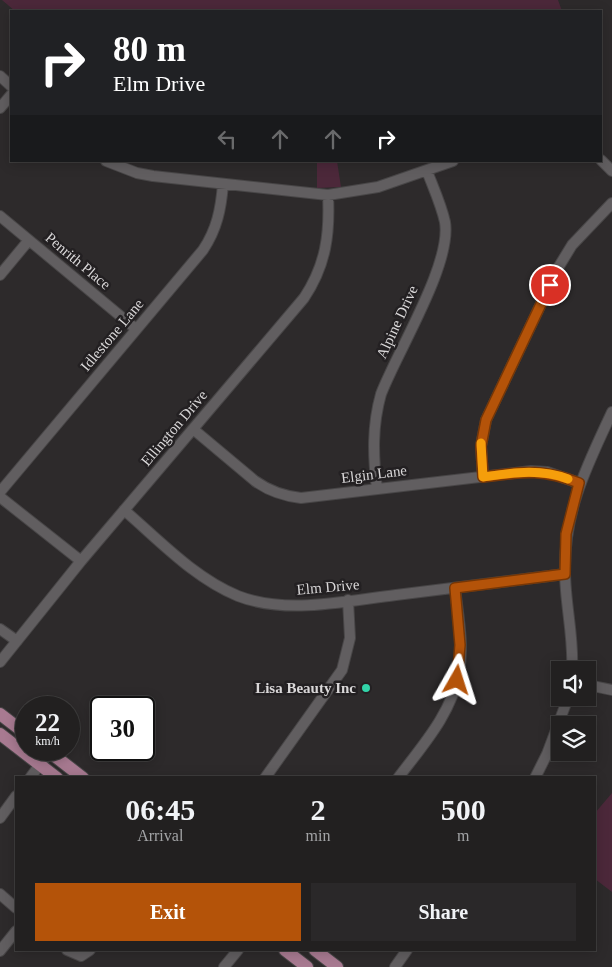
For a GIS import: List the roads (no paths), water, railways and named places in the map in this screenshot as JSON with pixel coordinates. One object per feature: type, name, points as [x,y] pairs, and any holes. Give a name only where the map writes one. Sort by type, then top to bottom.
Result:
[{"type":"main road","points":[[0,714],[15,726]]},
{"type":"main road","points":[[0,734],[54,776]]},
{"type":"main road","points":[[61,761],[81,776]]},
{"type":"main road","points":[[286,951],[307,967]]},
{"type":"main road","points":[[316,951],[337,967]]},
{"type":"street","points":[[0,76],[10,85]]},
{"type":"street","points":[[0,108],[10,96]]},
{"type":"street","points":[[602,161],[612,171]]},
{"type":"street","points":[[109,162],[137,173],[328,195],[378,187],[450,162]]},
{"type":"street","name":"Alpine Drive","points":[[377,488],[373,435],[381,394],[437,272],[444,249],[445,222],[427,171]]},
{"type":"street","name":"Idlestone Lane","points":[[0,492],[210,239],[220,215],[224,184]]},
{"type":"street","name":"Ellington Drive","points":[[0,662],[81,561],[312,286],[320,270],[328,240],[328,195]]},
{"type":"street","points":[[483,477],[481,446],[486,420],[564,256],[580,236],[612,203]]},
{"type":"street","name":"Penrith Place","points":[[0,216],[136,330]]},
{"type":"street","points":[[0,275],[29,240]]},
{"type":"street","points":[[572,661],[572,641],[565,574],[566,534],[579,483],[612,412]]},
{"type":"street","name":"Elgin Lane","points":[[193,429],[255,481],[276,493],[300,498],[531,471],[547,472],[579,483]]},
{"type":"street","points":[[0,497],[81,561]]},
{"type":"street","name":"Elm Drive","points":[[124,510],[196,572],[239,596],[283,605],[348,600],[565,574]]},
{"type":"street","points":[[400,776],[438,725],[455,690],[460,670],[460,645],[455,588]]},
{"type":"street","points":[[266,776],[342,670],[350,638],[348,600]]},
{"type":"street","points":[[0,629],[17,642]]},
{"type":"street","points":[[596,687],[612,690]]},
{"type":"street","points":[[536,776],[554,737],[565,706]]},
{"type":"street","points":[[32,776],[42,761]]},
{"type":"street","points":[[0,818],[15,797]]},
{"type":"street","points":[[0,894],[14,902]]},
{"type":"street","points":[[0,952],[15,932]]},
{"type":"street","points":[[69,951],[81,956],[88,951]]},
{"type":"street","points":[[224,967],[237,951]]},
{"type":"street","points":[[394,967],[406,951]]},
{"type":"place","name":"Lisa Beauty Inc","points":[[366,688]]}]
